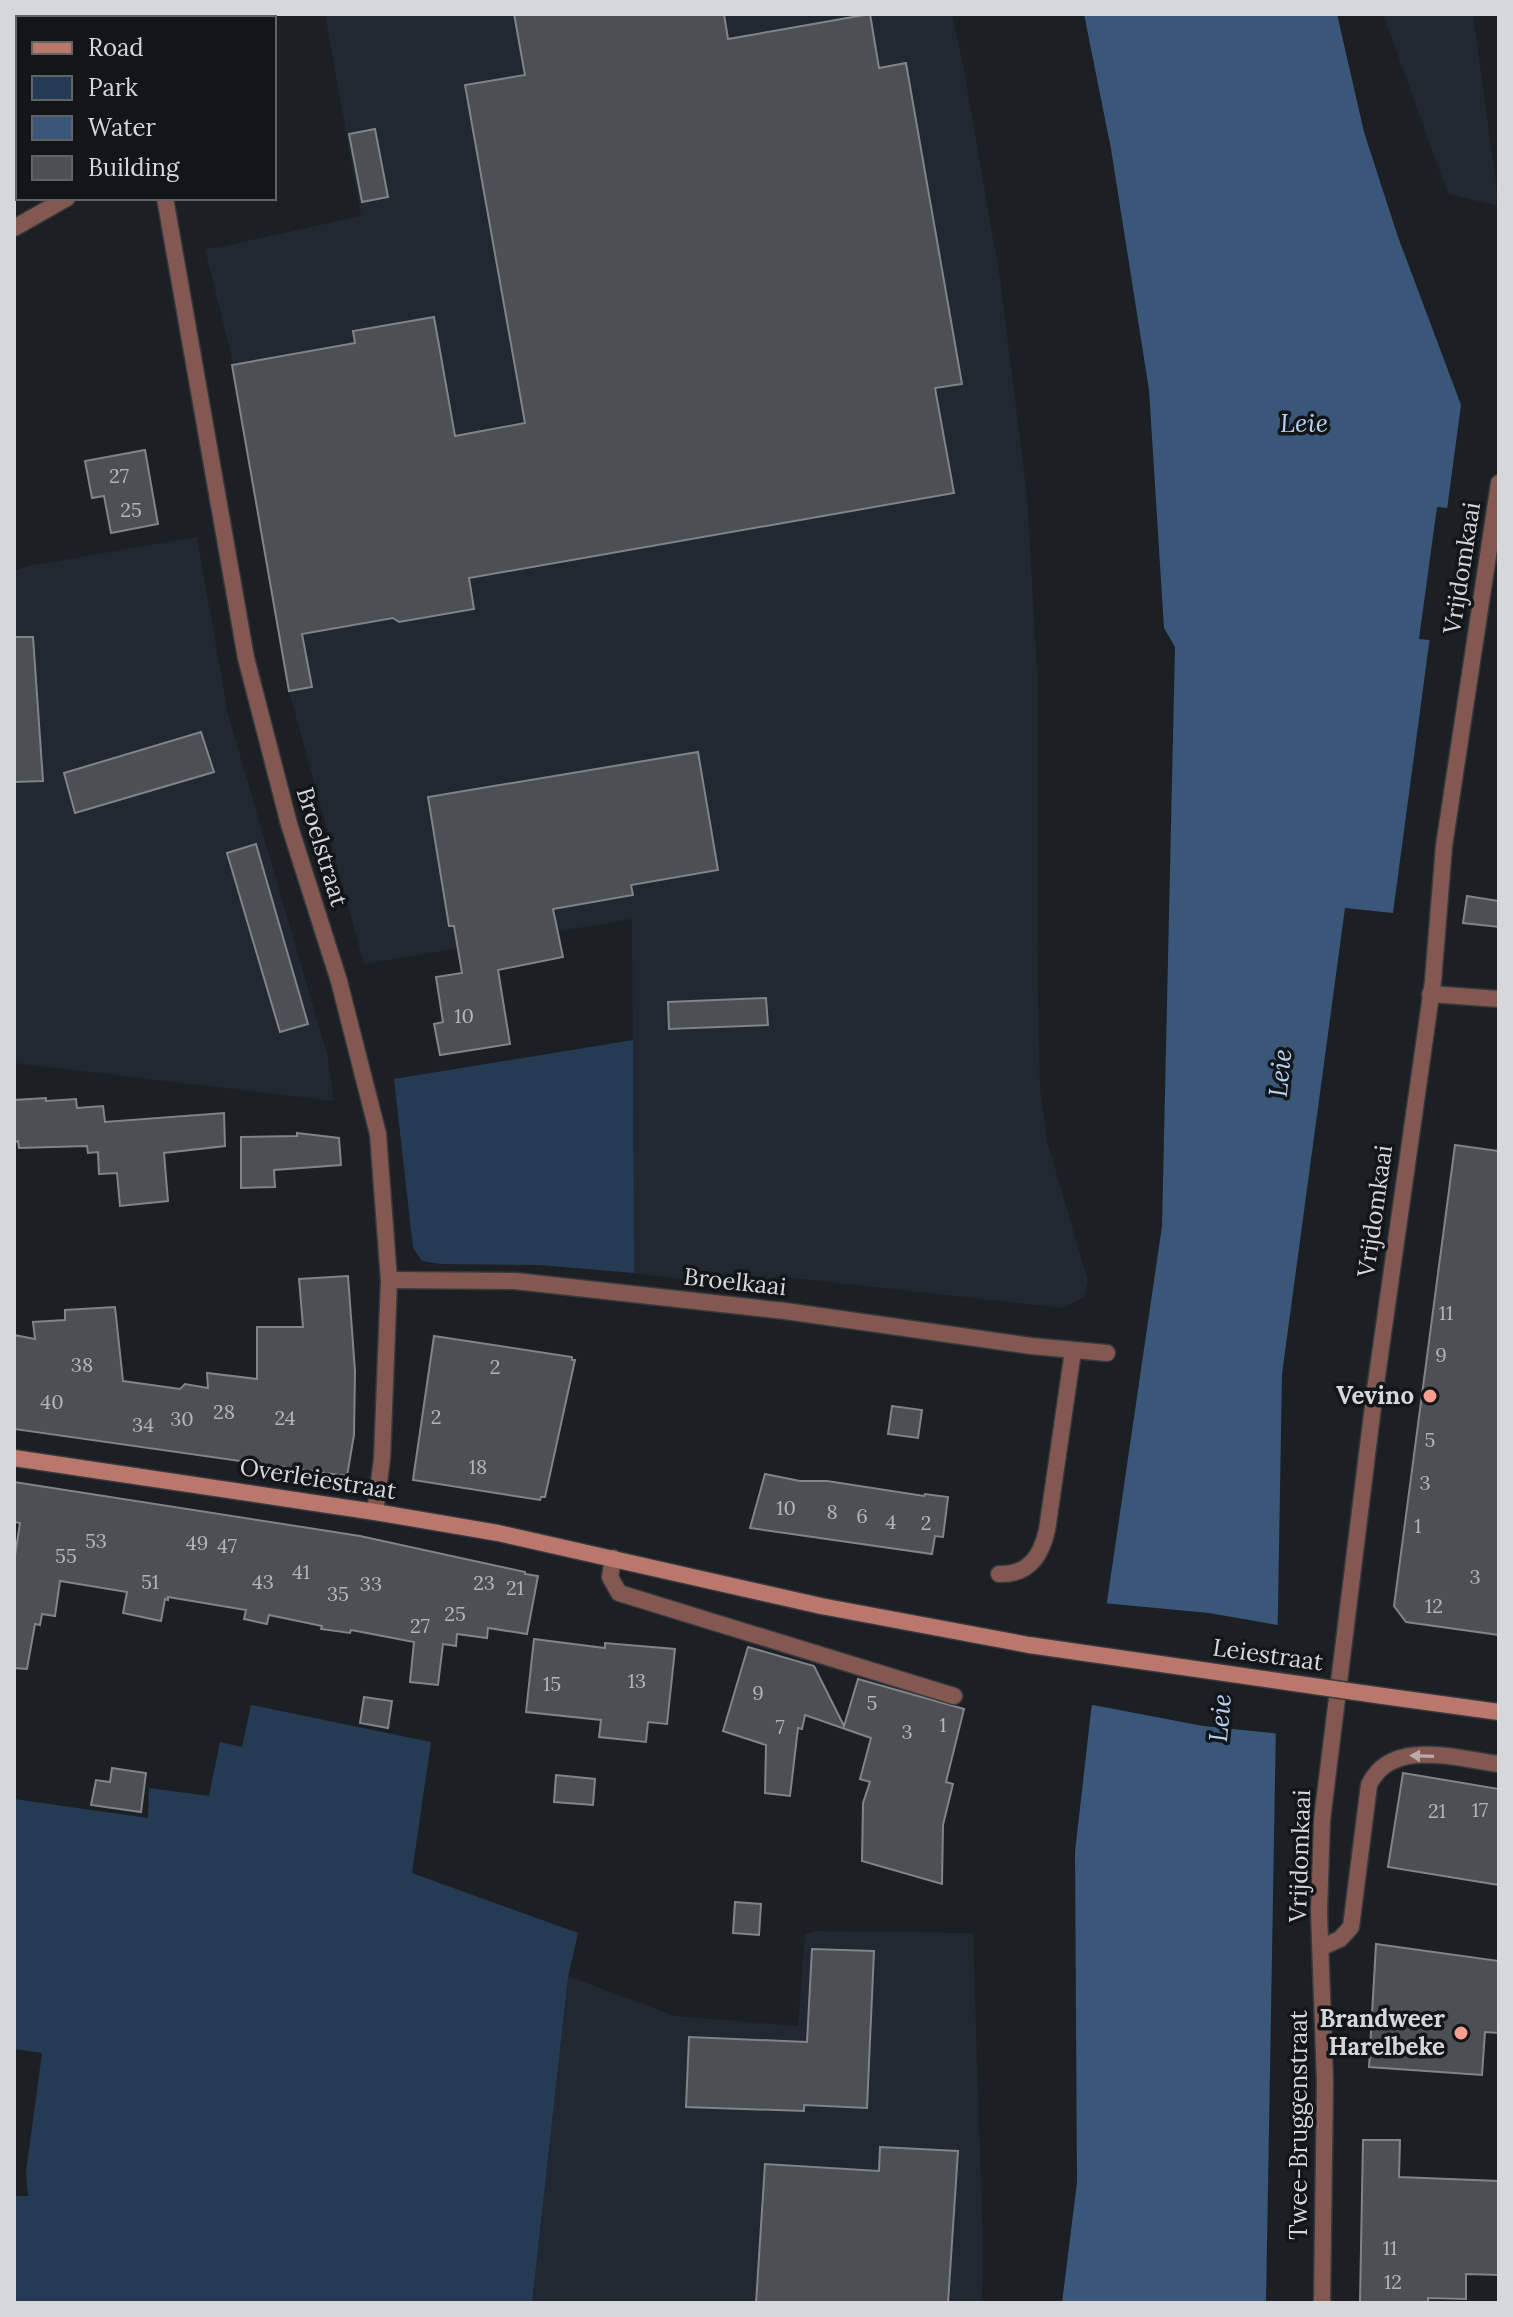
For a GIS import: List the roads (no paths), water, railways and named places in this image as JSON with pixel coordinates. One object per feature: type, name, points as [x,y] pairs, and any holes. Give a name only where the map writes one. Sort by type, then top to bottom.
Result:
[{"type":"main road","name":"Overleiestraat","points":[[14,1458],[498,1533],[821,1606],[1029,1645]]},
{"type":"main road","name":"Leiestraat","points":[[1029,1645],[1499,1712]]},
{"type":"street","points":[[14,228],[63,200]]},
{"type":"street","name":"Broelstraat","points":[[165,200],[246,658],[289,824],[339,981],[378,1134],[389,1280],[382,1459],[375,1512]]},
{"type":"street","name":"Vrijdomkaai","points":[[1322,1947],[1319,1912],[1322,1820],[1331,1742],[1377,1374],[1430,994],[1444,846],[1499,483]]},
{"type":"street","points":[[1430,994],[1499,999]]},
{"type":"street","name":"Broelkaai","points":[[389,1280],[530,1283],[785,1311],[1073,1351],[1107,1353]]},
{"type":"street","points":[[999,1574],[1008,1575],[1025,1569],[1042,1549],[1073,1351]]},
{"type":"street","points":[[613,1558],[610,1577],[619,1593],[954,1696]]},
{"type":"street","points":[[1322,1947],[1340,1939],[1351,1927],[1369,1785],[1376,1772],[1394,1760],[1416,1754],[1499,1764]]},
{"type":"street","name":"Twee-Bruggenstraat","points":[[1322,1947],[1325,2082],[1322,2303]]},
{"type":"water","name":"Leie","points":[[1084,14],[1337,14],[1364,132],[1398,237],[1461,405],[1393,913],[1345,908],[1282,1374],[1266,2303],[1062,2303],[1077,2182],[1075,1852],[1091,1711],[1162,1226],[1175,647],[1164,628],[1149,390],[1111,149]]},
{"type":"place","name":"Vevino","points":[[1430,1396]]},
{"type":"place","name":"Brandweer Harelbeke","points":[[1461,2033]]}]
